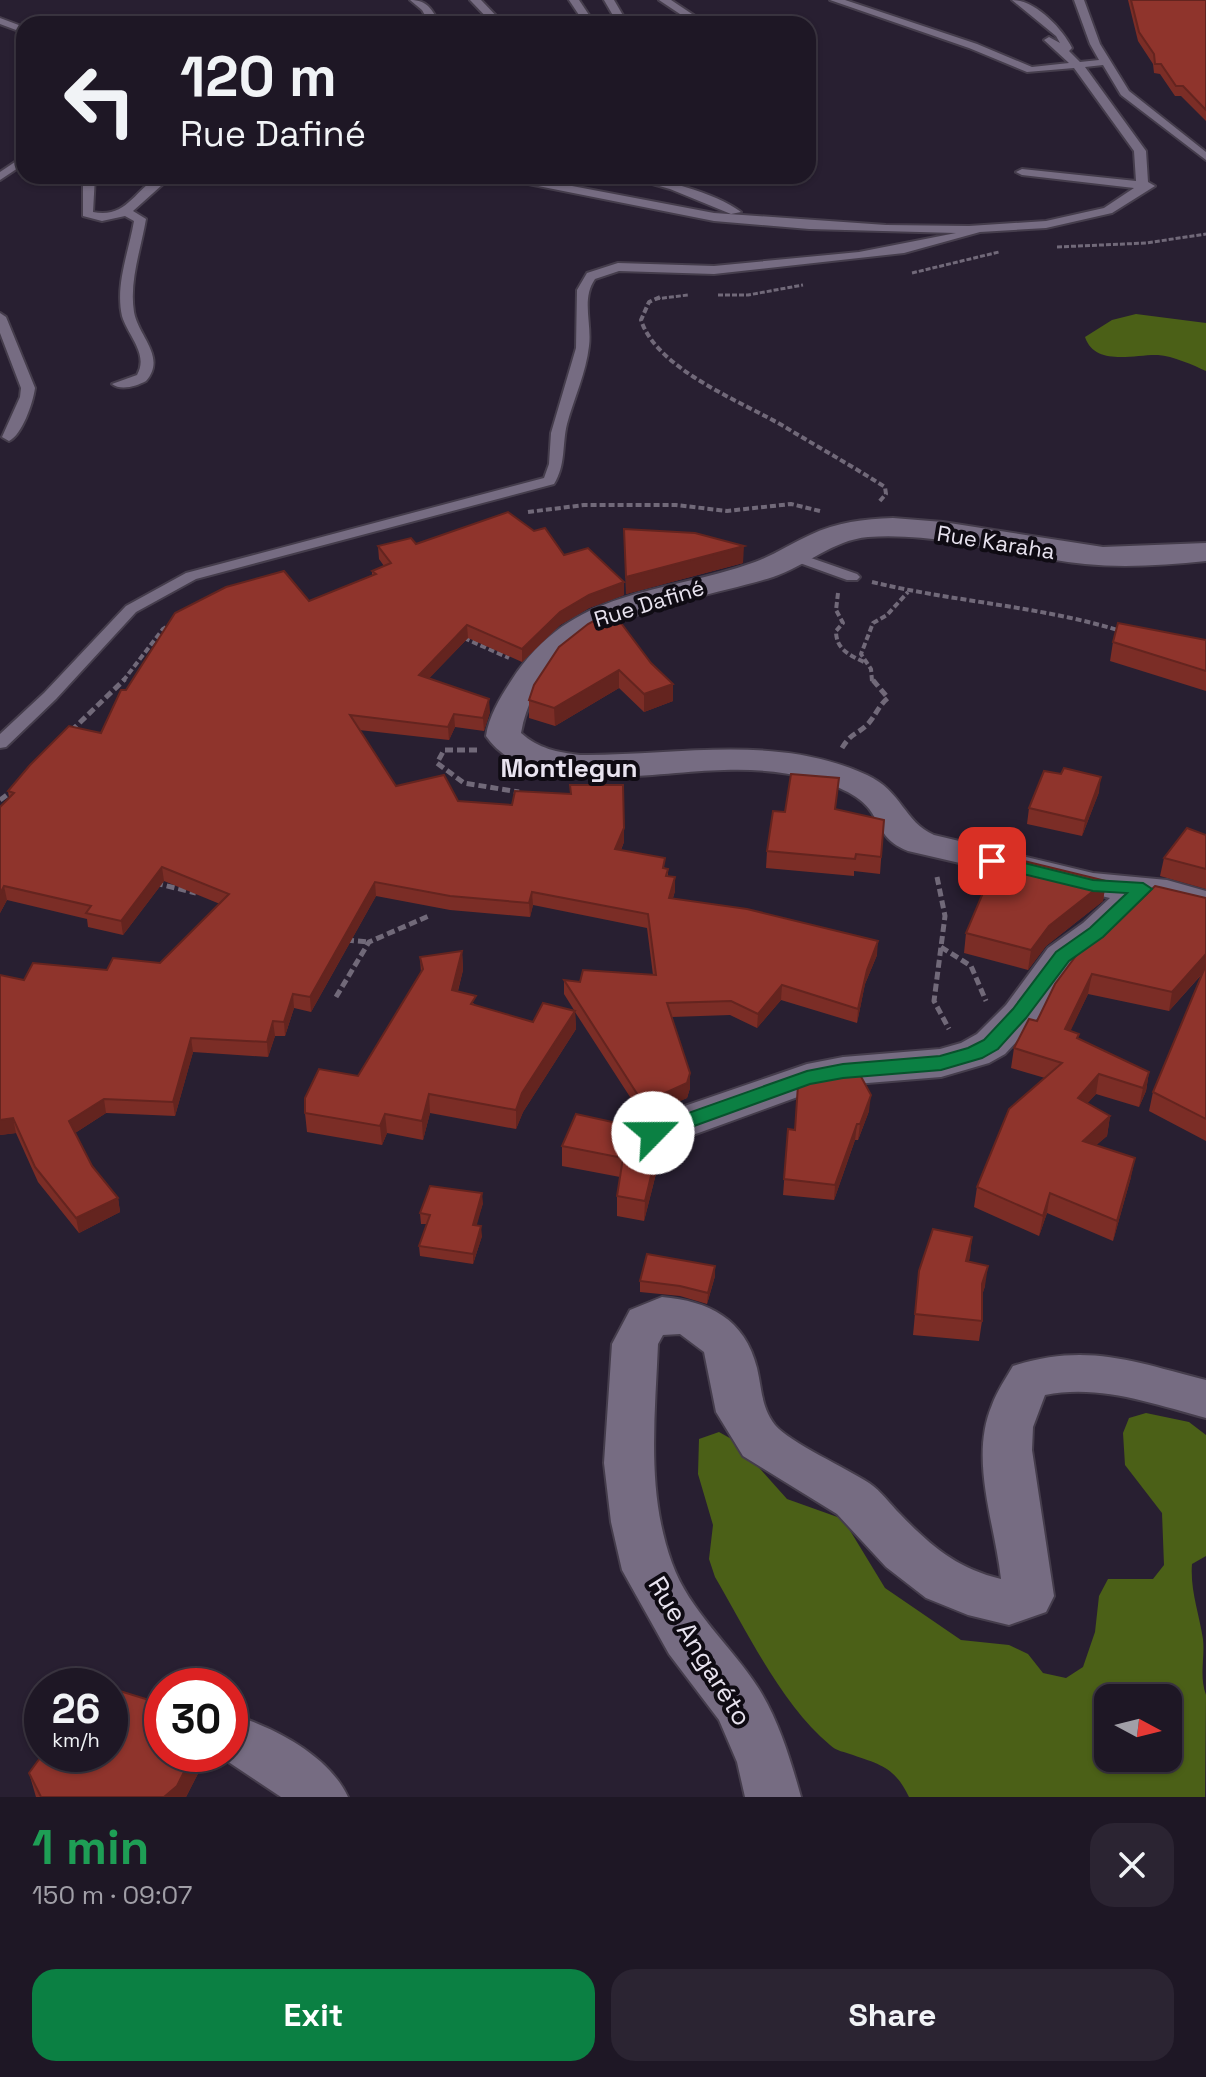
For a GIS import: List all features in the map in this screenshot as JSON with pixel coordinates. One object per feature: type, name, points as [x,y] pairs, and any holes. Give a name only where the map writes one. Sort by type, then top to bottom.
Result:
[{"type":"street","name":"Rue Karaha","points":[[791,555],[866,524],[1116,558],[1206,552]]},
{"type":"street","name":"Rue Dafiné","points":[[509,744],[503,736],[505,722],[532,668],[554,644],[582,625],[618,609],[773,566],[791,555]]},
{"type":"street","points":[[509,744],[541,761],[634,765],[742,759],[779,762],[828,773],[845,778],[869,792],[889,808],[896,827],[910,839],[931,847],[1093,885],[1167,892],[1206,904]]},
{"type":"street","points":[[653,1133],[807,1078],[843,1071],[930,1064],[975,1053],[991,1044],[1062,957],[1097,932],[1143,889]]},
{"type":"street","name":"Rue Angaréto","points":[[773,1797],[764,1762],[740,1706],[688,1638],[648,1570],[636,1522],[628,1463],[635,1344],[646,1323],[662,1315],[689,1317],[717,1334],[726,1347],[733,1367],[740,1412],[760,1442],[855,1500],[904,1552],[944,1583],[968,1593],[1009,1603],[1028,1596],[1008,1459],[1014,1409],[1030,1379],[1073,1371],[1088,1372],[1117,1376],[1206,1399]]},
{"type":"street","points":[[248,1745],[294,1773],[320,1797]]},
{"type":"lane","points":[[415,0],[430,16]]},
{"type":"lane","points":[[475,0],[491,16]]},
{"type":"lane","points":[[664,0],[689,16]]},
{"type":"lane","points":[[835,0],[973,46],[1031,70],[1105,62]]},
{"type":"lane","points":[[1017,0],[1060,34],[1070,54]]},
{"type":"lane","points":[[1079,0],[1105,62],[1125,93],[1206,157]]},
{"type":"lane","points":[[0,743],[50,696],[131,609],[191,576],[549,481],[556,472],[558,431],[576,382],[584,336],[580,294],[591,276],[618,267],[714,270],[859,256],[916,247],[974,232],[1107,213],[1140,199],[1149,186],[1149,164],[1080,65],[1049,40]]},
{"type":"lane","points":[[1022,172],[1149,186]]},
{"type":"lane","points":[[89,184],[87,214],[104,217],[126,212],[157,184]]},
{"type":"lane","points":[[535,184],[685,213],[841,228],[974,232]]},
{"type":"lane","points":[[662,184],[752,220]]},
{"type":"lane","points":[[119,384],[140,379],[146,374],[147,367],[146,354],[131,324],[128,309],[131,252],[140,219],[126,212]]},
{"type":"lane","points":[[0,317],[28,388],[9,437]]},
{"type":"lane","points":[[791,555],[852,577]]},
{"type":"path","points":[[1055,247],[1146,243],[1206,234]]},
{"type":"path","points":[[903,274],[1009,249]]},
{"type":"path","points":[[706,295],[748,295],[807,285]]},
{"type":"path","points":[[519,513],[584,505],[676,505],[727,511],[791,504],[866,524],[886,494],[885,487],[786,428],[731,401],[661,352],[646,336],[641,320],[649,302],[661,297],[692,295]]},
{"type":"path","points":[[835,572],[836,610],[843,623],[836,631],[836,639],[846,654],[864,662]]},
{"type":"path","points":[[852,577],[911,591],[1070,615],[1128,632]]},
{"type":"path","points":[[828,773],[850,734],[866,726],[880,704],[888,698],[872,683],[871,669],[861,658],[864,640],[873,623],[887,615],[902,596],[911,591]]},
{"type":"path","points":[[64,739],[117,690],[163,629],[177,620]]},
{"type":"path","points":[[460,636],[532,668]]},
{"type":"path","points":[[509,744],[491,749],[444,750],[437,763],[449,778],[480,788],[521,792]]},
{"type":"path","points":[[0,800],[21,785]]},
{"type":"path","points":[[930,1064],[932,1058],[951,1040],[947,1023],[934,1001],[945,906],[941,885],[928,860],[931,847]]},
{"type":"path","points":[[147,881],[206,895]]},
{"type":"path","points":[[339,940],[369,942],[431,915]]},
{"type":"path","points":[[336,997],[369,942]]},
{"type":"path","points":[[940,947],[971,966],[983,998],[1009,1023]]},
{"type":"green space","points":[[1136,314],[1206,323],[1206,371],[1164,356],[1106,356],[1090,346],[1085,337],[1112,320]]},
{"type":"green space","points":[[1146,1413],[1189,1422],[1206,1435],[1206,1556],[1192,1564],[1203,1639],[1205,1797],[909,1797],[887,1769],[835,1749],[796,1709],[766,1666],[715,1577],[709,1559],[713,1525],[698,1474],[699,1439],[719,1432],[735,1441],[787,1499],[843,1519],[885,1588],[961,1640],[1009,1645],[1028,1654],[1043,1673],[1066,1678],[1083,1667],[1095,1632],[1099,1596],[1108,1579],[1153,1579],[1164,1565],[1162,1513],[1125,1465],[1123,1433],[1129,1418]]},
{"type":"building","points":[[1131,0],[1206,0],[1206,110],[1183,86],[1176,86],[1161,64],[1155,64],[1154,54],[1139,32]]},
{"type":"building","points":[[508,512],[534,531],[545,528],[564,555],[588,548],[624,582],[589,595],[560,612],[522,649],[467,625],[419,675],[489,699],[483,718],[454,714],[448,727],[350,715],[396,786],[444,775],[458,801],[512,805],[515,791],[571,794],[570,785],[623,785],[624,828],[615,849],[665,858],[663,868],[668,869],[666,876],[675,877],[669,898],[747,909],[878,941],[858,1009],[782,985],[758,1014],[731,1001],[667,1003],[690,1073],[687,1083],[643,1103],[564,980],[580,982],[583,970],[656,975],[648,914],[532,892],[529,903],[450,896],[375,882],[310,997],[293,994],[284,1022],[273,1021],[267,1042],[191,1038],[173,1102],[104,1099],[69,1121],[92,1166],[118,1198],[76,1218],[35,1167],[13,1118],[0,1120],[0,975],[24,980],[33,963],[107,970],[113,958],[160,963],[229,894],[162,867],[121,921],[86,913],[91,906],[4,886],[0,894],[0,807],[14,793],[8,791],[69,726],[101,733],[121,690],[126,690],[175,613],[226,587],[284,571],[309,601],[376,574],[372,571],[391,563],[378,546],[411,538],[416,544]]},
{"type":"building","points":[[624,529],[695,533],[744,546],[626,577]]},
{"type":"building","points":[[612,611],[651,663],[673,684],[644,694],[619,670],[554,708],[529,700],[534,685],[559,647],[588,624]]},
{"type":"building","points":[[1118,623],[1206,640],[1206,671],[1113,642]]},
{"type":"building","points":[[1064,768],[1101,777],[1085,821],[1029,808],[1044,771],[1061,774]]},
{"type":"building","points":[[791,774],[839,778],[835,809],[884,820],[881,857],[856,854],[855,859],[767,851],[773,811],[785,812]]},
{"type":"building","points":[[1187,828],[1206,835],[1206,869],[1164,858]]},
{"type":"building","points":[[999,855],[1106,881],[1049,926],[1031,950],[966,933]]},
{"type":"building","points":[[1155,886],[1206,898],[1206,954],[1172,992],[1092,974],[1065,1029],[1079,1034],[1077,1038],[1149,1072],[1143,1088],[1099,1074],[1078,1098],[1110,1116],[1083,1141],[1135,1158],[1117,1221],[1050,1193],[1043,1216],[977,1187],[1009,1109],[1062,1063],[1014,1048],[1029,1019],[1037,1021],[1055,984],[1081,949],[1116,924]]},
{"type":"building","points":[[462,951],[452,990],[476,996],[471,1004],[533,1022],[543,1003],[575,1011],[522,1093],[516,1110],[429,1094],[422,1121],[385,1114],[380,1126],[305,1113],[305,1098],[319,1069],[358,1076],[423,969],[420,957]]},
{"type":"building","points":[[1206,965],[1206,1119],[1153,1092]]},
{"type":"building","points":[[858,1071],[871,1095],[835,1185],[784,1179],[788,1129],[795,1130],[798,1085],[816,1078]]},
{"type":"building","points":[[576,1114],[653,1131],[662,1130],[645,1201],[617,1196],[623,1158],[562,1146]]},
{"type":"building","points":[[430,1186],[482,1193],[473,1225],[481,1226],[473,1254],[419,1246],[430,1215],[420,1213]]},
{"type":"building","points":[[933,1229],[972,1237],[966,1261],[988,1266],[982,1284],[982,1321],[915,1314],[919,1271]]},
{"type":"building","points":[[647,1254],[715,1266],[708,1293],[640,1281]]},
{"type":"building","points":[[128,1694],[144,1698],[144,1772],[184,1772],[177,1786],[164,1797],[41,1797],[29,1773],[128,1772]]},
{"type":"district","name":"Montlegun","points":[[569,768]]},
{"type":"route","points":[[653,1133],[807,1078],[843,1071],[941,1063],[975,1053],[991,1044],[1020,1014],[1062,957],[1097,932],[1143,889],[1093,885],[992,861]]}]
